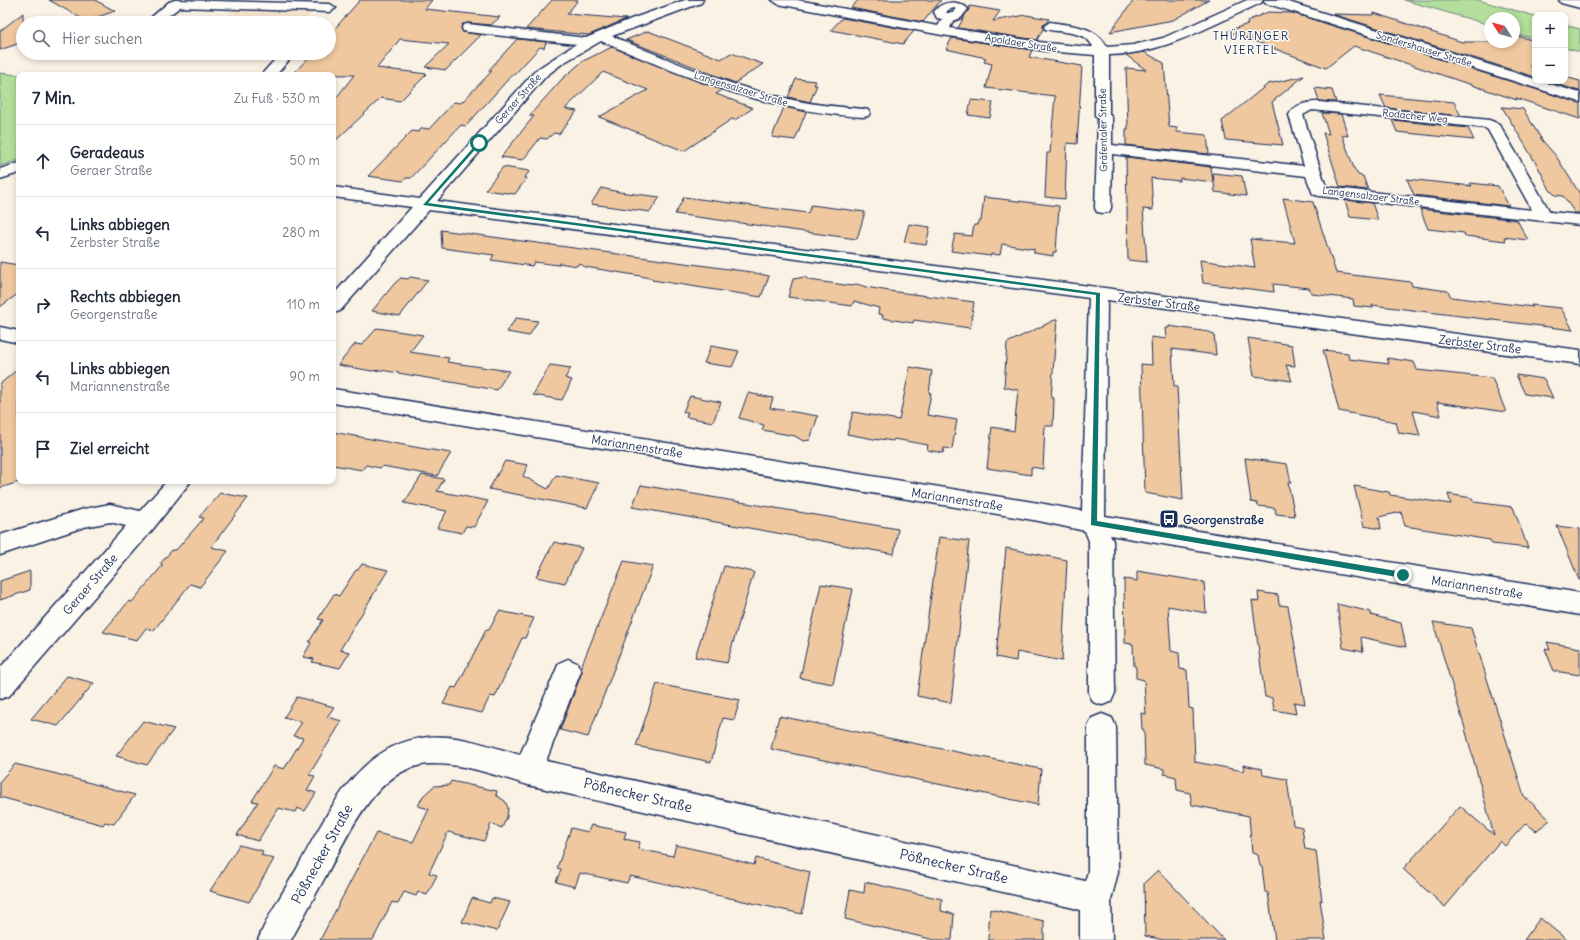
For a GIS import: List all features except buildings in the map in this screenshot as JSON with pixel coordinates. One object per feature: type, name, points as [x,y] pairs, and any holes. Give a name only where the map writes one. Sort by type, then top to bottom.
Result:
[{"type":"street","name":"Geraer Straße","points":[[336,304],[533,81],[558,60],[586,43],[697,0]]},
{"type":"street","name":"Apoldaer Straße","points":[[778,0],[1055,49],[1102,52],[1140,48],[1167,41],[1257,0]]},
{"type":"street","name":"Sondershauser Straße","points":[[1269,0],[1580,98]]},
{"type":"street","points":[[1564,0],[1580,4]]},
{"type":"street","points":[[159,16],[173,4],[178,3],[334,4]]},
{"type":"street","points":[[323,16],[334,4]]},
{"type":"street","points":[[942,30],[949,17]]},
{"type":"street","points":[[1050,26],[1082,30],[1099,44],[1102,52]]},
{"type":"street","points":[[468,28],[578,40],[586,43]]},
{"type":"street","name":"Langensalzaer Straße","points":[[601,36],[700,77],[744,92],[814,110],[863,113]]},
{"type":"street","name":"Gräfentaler Straße","points":[[1102,52],[1104,149],[1103,208]]},
{"type":"street","points":[[271,72],[282,60]]},
{"type":"street","name":"Rodacher Weg","points":[[1314,172],[1296,115],[1298,111],[1303,108],[1319,106],[1482,123],[1494,127],[1544,216]]},
{"type":"street","name":"Langensalzaer Straße","points":[[1104,149],[1314,172],[1319,191],[1580,220]]},
{"type":"street","points":[[0,174],[16,169]]},
{"type":"street","name":"Zerbster Straße","points":[[336,192],[1580,357]]},
{"type":"street","points":[[1098,294],[1093,523],[1101,541],[1102,694]]},
{"type":"street","points":[[0,333],[16,336]]},
{"type":"street","name":"Mariannenstraße","points":[[336,396],[1039,512],[1093,523],[1580,604]]},
{"type":"street","name":"Geraer Straße","points":[[0,687],[177,484]]},
{"type":"street","points":[[0,544],[84,518],[110,513],[145,522]]},
{"type":"street","points":[[528,771],[568,671]]},
{"type":"street","points":[[1096,940],[1096,900],[1104,872],[1102,727]]},
{"type":"street","name":"Pößnecker Straße","points":[[274,940],[349,805],[362,786],[377,771],[392,761],[422,750],[439,749],[469,755],[528,771],[1074,893],[1096,900]]},
{"type":"shaded area","points":[[242,2],[320,5],[310,16],[227,16]]},
{"type":"green space","points":[[1404,0],[1478,0],[1532,15],[1532,38],[1520,35],[1520,12],[1484,12],[1484,23]]},
{"type":"green space","points":[[1568,26],[1580,29],[1580,52],[1568,49]]},
{"type":"green space","points":[[0,73],[16,75],[16,161],[0,166]]},
{"type":"place","name":"Georgenstraße","points":[[1169,519]]},
{"type":"district","name":"THÜRINGER VIERTEL","points":[[1251,42]]},
{"type":"route","points":[[479,143],[424,204],[1098,294],[1093,523],[1403,575]]}]
